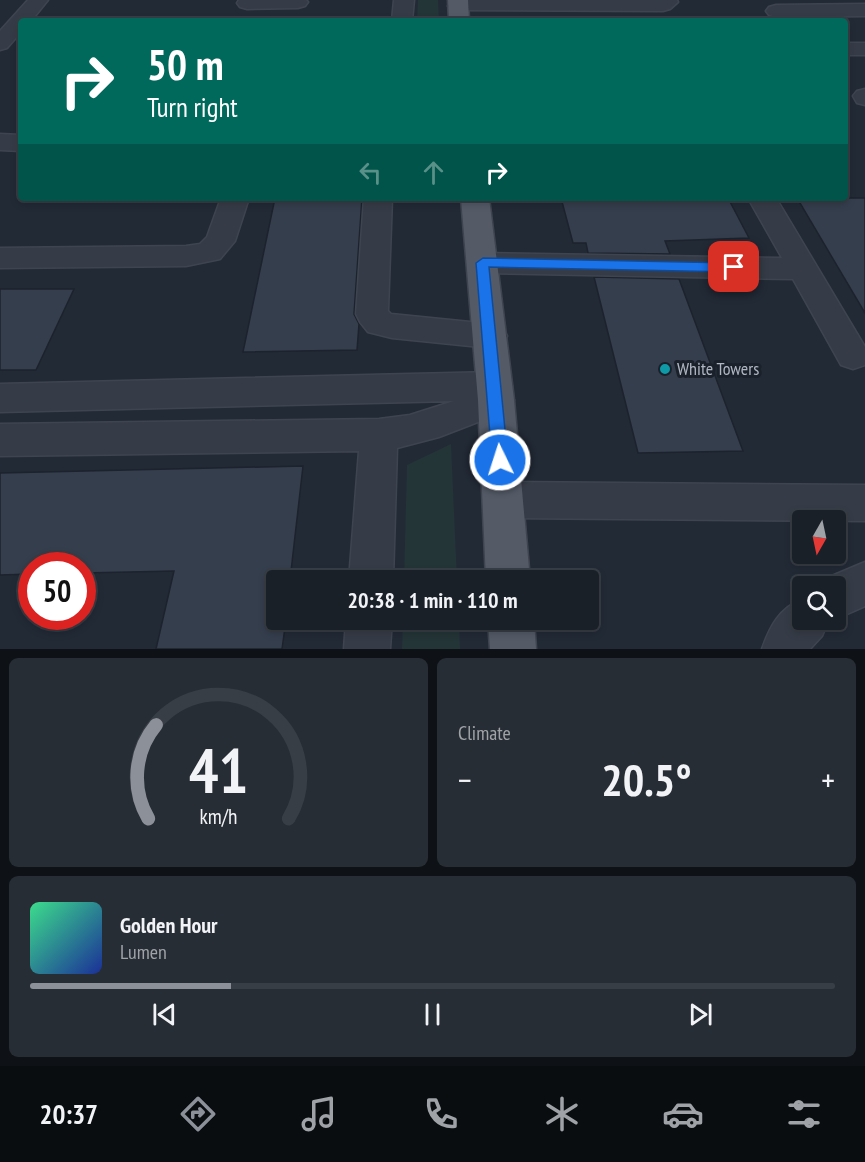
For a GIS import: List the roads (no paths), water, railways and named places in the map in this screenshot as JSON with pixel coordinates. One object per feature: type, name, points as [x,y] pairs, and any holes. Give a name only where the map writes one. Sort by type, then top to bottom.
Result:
[{"type":"main road","points":[[475,201],[495,393],[507,570]]},
{"type":"main road","points":[[512,630],[513,649]]},
{"type":"street","points":[[22,18],[38,0]]},
{"type":"street","points":[[402,18],[404,0]]},
{"type":"street","points":[[458,9],[505,3],[663,5],[668,2],[667,0]]},
{"type":"street","points":[[245,8],[298,2]]},
{"type":"street","points":[[776,11],[865,10]]},
{"type":"street","points":[[0,44],[18,23]]},
{"type":"street","points":[[848,49],[865,49]]},
{"type":"street","points":[[0,50],[18,50]]},
{"type":"street","points":[[0,142],[18,143]]},
{"type":"street","points":[[0,258],[186,256],[209,252],[220,241],[234,201]]},
{"type":"street","points":[[378,201],[372,314],[380,323],[392,326],[490,336]]},
{"type":"street","points":[[764,201],[853,356]]},
{"type":"street","points":[[483,263],[802,269]]},
{"type":"street","points":[[0,398],[495,393]]},
{"type":"street","points":[[0,440],[403,433],[438,424],[495,393]]},
{"type":"street","points":[[372,570],[379,435]]},
{"type":"street","points":[[503,500],[865,502]]},
{"type":"street","points":[[846,592],[865,583]]},
{"type":"street","points":[[367,649],[368,630]]},
{"type":"street","points":[[785,649],[789,637],[796,630]]},
{"type":"place","name":"White Towers","points":[[665,369]]}]
